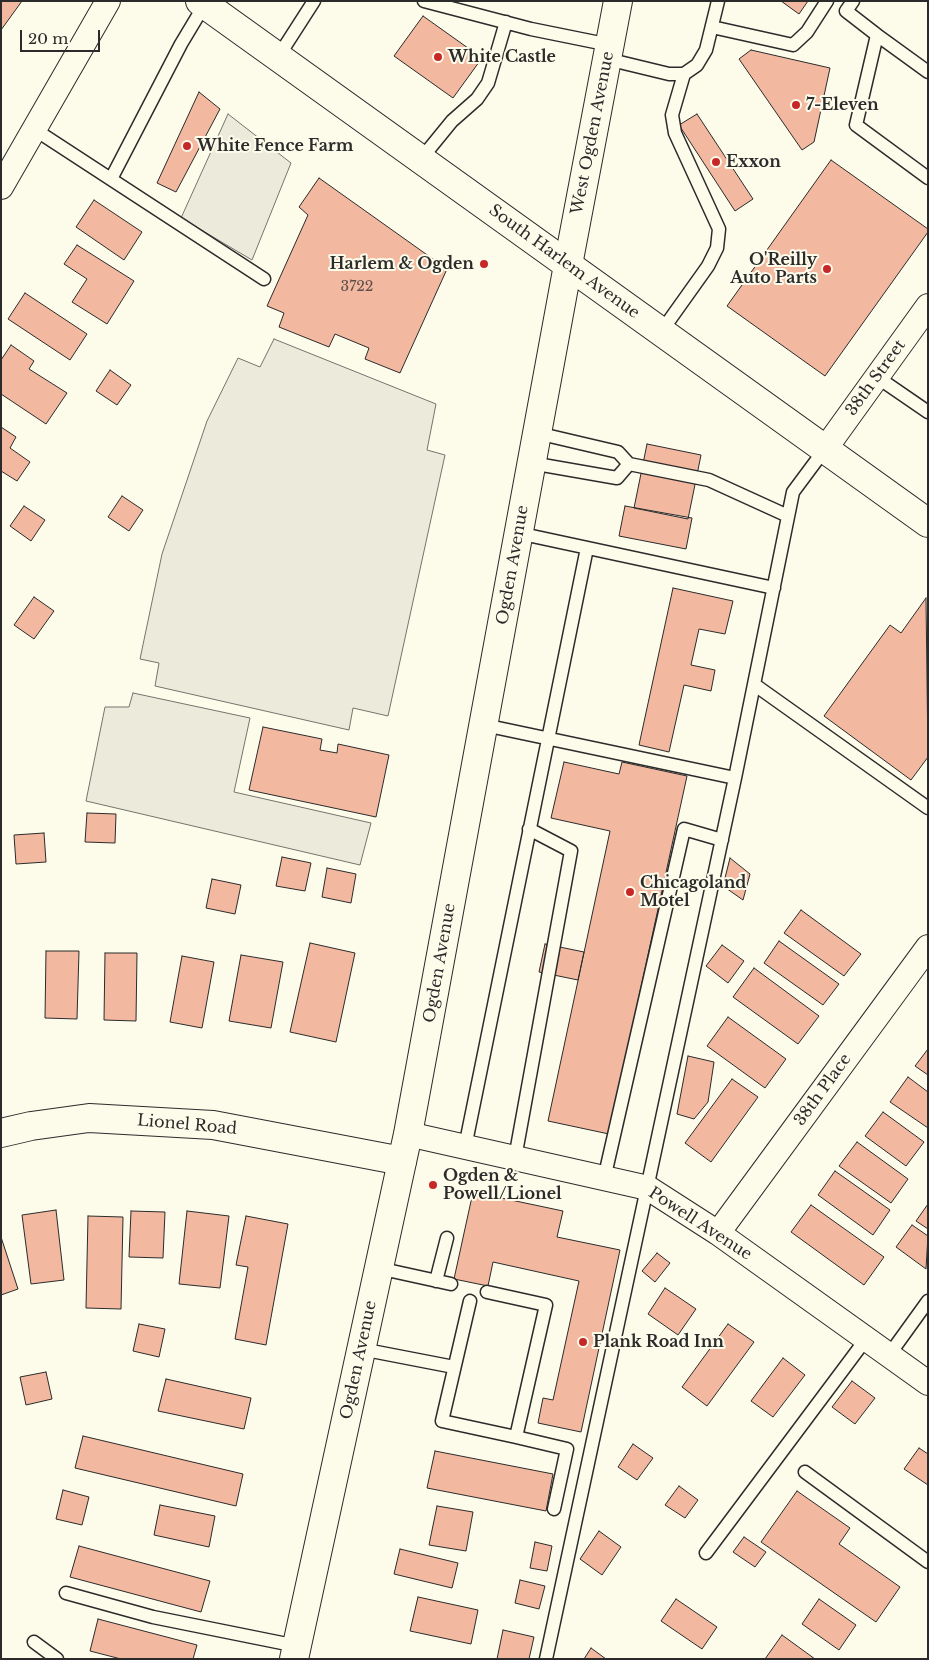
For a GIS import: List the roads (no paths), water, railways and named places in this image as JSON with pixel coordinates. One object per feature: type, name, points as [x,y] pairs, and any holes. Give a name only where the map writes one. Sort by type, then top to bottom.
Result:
[{"type":"main road","name":"West Ogden Avenue","points":[[568,265],[618,1]]},
{"type":"main road","name":"South Harlem Avenue","points":[[202,3],[928,523]]},
{"type":"main road","name":"Ogden Avenue","points":[[296,1652],[408,1134],[568,265]]},
{"type":"main road","name":"Lionel Road","points":[[1,1134],[31,1126],[89,1118],[213,1125],[402,1161]]},
{"type":"street","points":[[1,186],[108,1]]},
{"type":"street","name":"38th Street","points":[[825,449],[926,312]]},
{"type":"street","name":"38th Place","points":[[718,1233],[928,947]]},
{"type":"street","name":"Powell Avenue","points":[[408,1134],[648,1188],[718,1233],[928,1383]]},
{"type":"lane","points":[[278,57],[314,1]]},
{"type":"lane","points":[[424,1],[506,22],[608,52],[670,74],[684,74],[697,65],[706,50],[718,1]]},
{"type":"lane","points":[[712,27],[793,45],[807,32],[827,1]]},
{"type":"lane","points":[[852,1],[846,11],[928,72]]},
{"type":"lane","points":[[111,178],[202,3]]},
{"type":"lane","points":[[421,160],[456,116],[477,99],[488,83],[506,22]]},
{"type":"lane","points":[[877,35],[856,125],[928,178]]},
{"type":"lane","points":[[661,332],[708,266],[717,248],[719,229],[675,133],[672,116],[684,74]]},
{"type":"lane","points":[[34,129],[264,279]]},
{"type":"lane","points":[[877,377],[928,412]]},
{"type":"lane","points":[[537,433],[618,452],[629,464],[710,480],[788,516]]},
{"type":"lane","points":[[546,1659],[755,685],[793,492],[825,449]]},
{"type":"lane","points":[[531,464],[616,478],[629,464]]},
{"type":"lane","points":[[518,533],[774,588]]},
{"type":"lane","points":[[465,1147],[587,548]]},
{"type":"lane","points":[[755,685],[928,808]]},
{"type":"lane","points":[[484,725],[735,778]]},
{"type":"lane","points":[[515,1158],[571,851],[529,829]]},
{"type":"lane","points":[[604,1179],[684,829],[722,840]]},
{"type":"lane","points":[[436,1281],[447,1238]]},
{"type":"lane","points":[[378,1268],[451,1284]]},
{"type":"lane","points":[[487,1292],[546,1305],[516,1437]]},
{"type":"lane","points":[[470,1301],[442,1421],[567,1449],[554,1509]]},
{"type":"lane","points":[[889,1355],[928,1301]]},
{"type":"lane","points":[[706,1553],[866,1339]]},
{"type":"lane","points":[[361,1349],[454,1367]]},
{"type":"lane","points":[[806,1472],[928,1562]]},
{"type":"lane","points":[[66,1593],[153,1617],[296,1652]]},
{"type":"lane","points":[[34,1642],[57,1659]]},
{"type":"place","name":"White Castle","points":[[438,57]]},
{"type":"place","name":"7-Eleven","points":[[796,105]]},
{"type":"place","name":"White Fence Farm","points":[[187,146]]},
{"type":"place","name":"Exxon","points":[[716,162]]},
{"type":"place","name":"Harlem & Ogden","points":[[484,264]]},
{"type":"place","name":"O'Reilly Auto Parts","points":[[827,269]]},
{"type":"place","name":"Chicagoland Motel","points":[[630,892]]},
{"type":"place","name":"Ogden & Powell/Lionel","points":[[433,1185]]},
{"type":"place","name":"Plank Road Inn","points":[[583,1342]]}]
